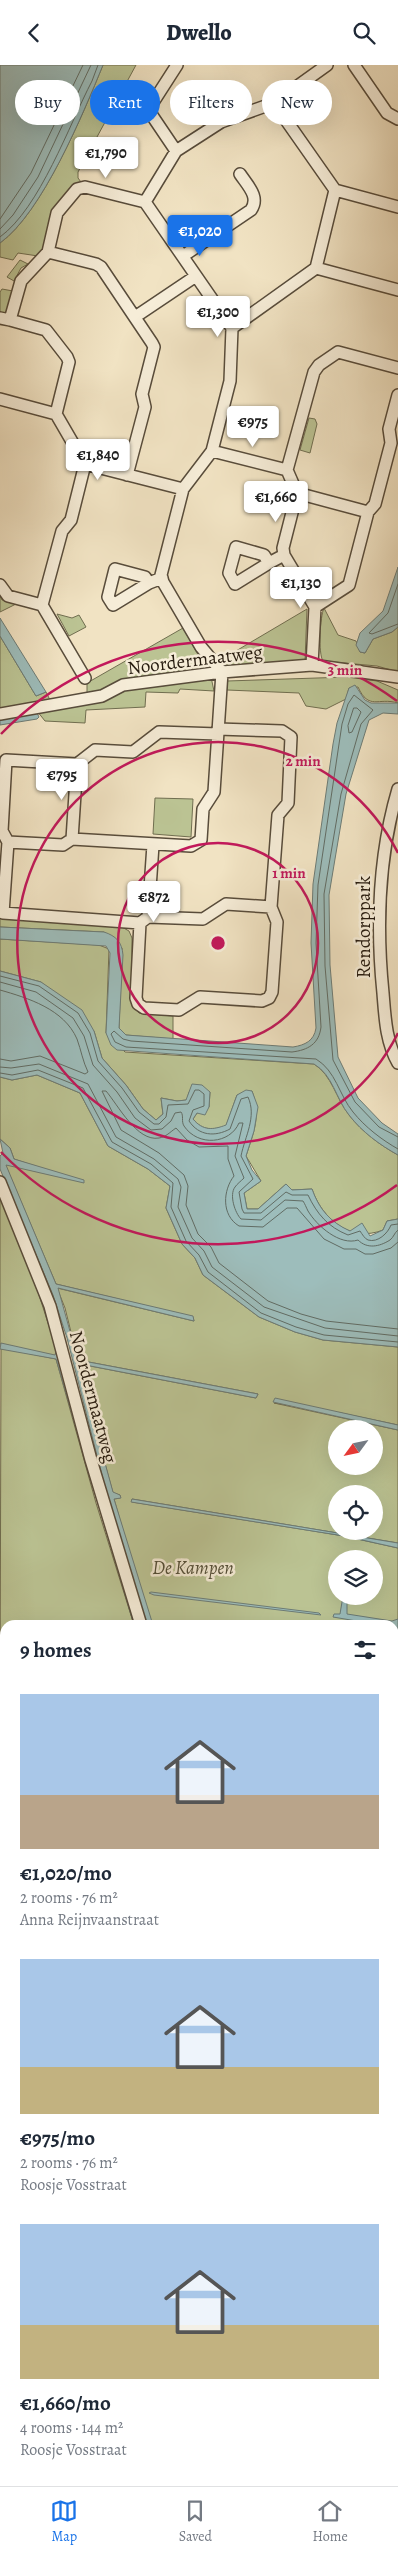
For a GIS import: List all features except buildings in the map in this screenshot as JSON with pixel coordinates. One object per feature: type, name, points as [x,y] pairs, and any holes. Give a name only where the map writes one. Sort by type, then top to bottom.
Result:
[{"type":"street","points":[[176,151],[149,111],[177,65]]},
{"type":"street","points":[[306,80],[327,65]]},
{"type":"street","points":[[354,65],[387,113],[398,119]]},
{"type":"street","points":[[145,202],[176,151],[221,122],[262,107]]},
{"type":"street","points":[[289,125],[335,191],[398,207]]},
{"type":"street","points":[[183,256],[251,210],[255,205],[255,197],[240,174]]},
{"type":"street","points":[[8,842],[64,845],[72,839],[191,846],[201,839],[203,809],[214,792],[222,672],[201,647],[162,579],[183,489],[212,451],[230,381],[232,328],[145,202],[81,187],[57,213],[48,252],[21,281],[5,319],[46,330],[67,357],[69,362],[56,414],[85,464],[71,520],[62,531],[42,605]]},
{"type":"street","points":[[232,328],[316,268],[335,191]]},
{"type":"street","points":[[48,252],[96,264],[101,267],[154,347],[142,394],[145,407],[128,475]]},
{"type":"street","points":[[316,268],[398,290]]},
{"type":"street","points":[[135,317],[196,276]]},
{"type":"street","points":[[312,665],[315,607],[284,555],[283,548],[297,493],[288,470],[314,372],[319,365],[338,353],[398,368]]},
{"type":"street","points":[[315,607],[348,587],[368,512],[375,504],[391,443],[389,429],[398,395]]},
{"type":"street","points":[[0,399],[56,414]]},
{"type":"street","points":[[212,451],[288,470]]},
{"type":"street","points":[[85,464],[183,489]]},
{"type":"street","points":[[297,493],[368,512]]},
{"type":"street","points":[[269,563],[284,555]]},
{"type":"street","points":[[149,583],[162,579]]},
{"type":"street","points":[[0,585],[8,596],[42,605],[85,678]]},
{"type":"street","name":"Noordermaatweg","points":[[0,714],[102,696],[128,684],[222,672],[312,665],[398,677]]},
{"type":"street","points":[[153,845],[144,920],[136,998],[141,1007],[178,1010],[200,997],[262,1001],[269,998],[272,992],[277,922],[271,907],[278,815],[288,803],[291,737],[282,731],[159,732],[133,752],[95,750],[77,764],[6,760],[2,831],[8,842],[3,913],[144,920],[203,919],[226,905],[271,907]]},
{"type":"street","points":[[72,839],[77,764]]},
{"type":"street","name":"Rendorppark","points":[[398,789],[382,862],[378,906],[379,952],[386,1028],[391,1052],[398,1063]]},
{"type":"street","name":"Noordermaatweg","points":[[0,1182],[50,1306],[91,1460],[139,1620]]},
{"type":"green space","points":[[103,65],[136,65],[128,80],[97,80]]},
{"type":"green space","points":[[90,95],[90,125],[103,125],[78,172],[78,178],[81,182],[55,206],[47,230],[43,251],[38,256],[18,253],[13,260],[0,257],[0,243],[16,229],[46,186],[77,125],[80,125],[80,118]]},
{"type":"green space","points":[[20,260],[28,264],[21,268],[14,281],[7,277]]},
{"type":"green space","points":[[2,289],[13,291],[8,311],[0,315],[0,292]]},
{"type":"green space","points":[[309,418],[315,419],[317,424],[310,453],[300,450]]},
{"type":"green space","points":[[0,596],[2,600],[18,603],[0,612]]},
{"type":"green space","points":[[324,608],[338,635],[356,641],[360,652],[365,653],[373,639],[392,632],[398,627],[398,672],[377,666],[323,661],[320,651],[320,635]]},
{"type":"green space","points":[[307,609],[305,661],[227,666],[219,661]]},
{"type":"green space","points":[[57,614],[72,618],[79,615],[86,627],[69,636]]},
{"type":"green space","points":[[183,628],[205,667],[87,695],[87,683]]},
{"type":"green space","points":[[0,636],[36,696],[46,692],[50,700],[0,709]]},
{"type":"green space","points":[[202,677],[211,677],[214,691],[180,689],[178,693],[146,692],[145,707],[86,710],[85,723],[45,721],[37,711],[140,687],[163,686]]},
{"type":"green space","points":[[347,677],[377,681],[398,690],[398,703],[370,701],[366,699],[358,687],[349,688],[346,699],[326,709],[306,706],[299,693],[227,690],[227,681]]},
{"type":"green space","points":[[155,798],[193,799],[191,837],[153,834]]},
{"type":"green space","points":[[0,917],[120,926],[129,931],[132,938],[132,1005],[139,1013],[173,1016],[173,1039],[126,1035],[119,1028],[122,948],[104,932],[0,927]]},
{"type":"green space","points":[[0,939],[99,945],[109,949],[106,1033],[125,1052],[314,1064],[330,1081],[345,1109],[354,1121],[372,1138],[398,1155],[398,1219],[387,1221],[383,1230],[371,1233],[349,1231],[330,1219],[312,1189],[292,1190],[286,1184],[258,1209],[247,1209],[244,1193],[261,1181],[246,1156],[254,1131],[256,1116],[255,1100],[252,1091],[237,1095],[226,1126],[208,1129],[200,1126],[193,1119],[197,1113],[209,1107],[210,1092],[189,1092],[187,1100],[177,1101],[161,1098],[163,1114],[156,1120],[143,1109],[126,1085],[102,1058],[94,1031],[41,982],[0,971]]},
{"type":"green space","name":"De Kampen","points":[[37,1075],[80,1093],[108,1146],[148,1169],[170,1186],[166,1208],[182,1244],[195,1258],[203,1275],[259,1317],[295,1332],[323,1340],[398,1347],[398,1425],[383,1422],[383,1420],[274,1403],[352,1420],[328,1420],[328,1475],[383,1475],[383,1427],[398,1430],[398,1543],[380,1540],[383,1540],[383,1485],[328,1485],[328,1531],[132,1499],[132,1502],[328,1533],[328,1540],[362,1540],[398,1548],[398,1620],[149,1620],[114,1499],[120,1498],[120,1495],[113,1493],[84,1387],[80,1364],[256,1398],[258,1394],[78,1360],[65,1308],[57,1288],[194,1321],[193,1317],[56,1284],[5,1164],[84,1182],[14,1159],[10,1148],[0,1139],[0,1077],[12,1080]]},
{"type":"green space","points":[[0,1196],[31,1270],[57,1351],[56,1356],[0,1344]]},
{"type":"green space","points":[[1,1348],[56,1359],[96,1503],[132,1620],[0,1620]]},
{"type":"water","points":[[0,65],[103,65],[97,80],[90,80],[90,95],[80,118],[80,80],[15,80],[15,125],[77,125],[60,161],[31,209],[16,229],[0,243]]},
{"type":"water","points":[[398,567],[398,627],[392,632],[373,639],[365,653],[360,652],[356,645],[360,633],[383,611]]},
{"type":"water","points":[[0,618],[46,692],[36,696],[0,636]]},
{"type":"water","points":[[355,685],[365,700],[371,703],[398,703],[398,714],[383,713],[369,720],[346,794],[329,895],[330,965],[338,1057],[358,1098],[382,1123],[398,1134],[398,1155],[372,1138],[354,1121],[345,1109],[326,1074],[314,1064],[117,1050],[111,1045],[106,1033],[110,953],[106,946],[0,939],[0,927],[104,932],[112,935],[120,943],[123,955],[119,1028],[126,1035],[293,1047],[308,1042],[316,1028],[311,943],[313,884],[337,723],[349,688]]},
{"type":"water","points":[[37,713],[39,717],[37,719],[0,725],[0,720]]},
{"type":"water","points":[[0,971],[41,982],[82,1010],[94,1031],[102,1058],[126,1085],[143,1109],[156,1120],[163,1114],[161,1098],[177,1101],[186,1100],[192,1084],[202,1085],[210,1092],[209,1107],[205,1115],[197,1113],[193,1119],[204,1127],[221,1127],[226,1125],[237,1095],[246,1090],[252,1091],[258,1107],[254,1131],[246,1156],[252,1170],[261,1181],[244,1193],[247,1209],[258,1209],[286,1184],[292,1190],[312,1189],[318,1203],[326,1214],[350,1231],[362,1223],[370,1236],[383,1230],[387,1221],[398,1219],[398,1347],[323,1340],[295,1332],[259,1317],[203,1275],[195,1258],[182,1244],[166,1208],[170,1186],[148,1169],[108,1146],[80,1093],[37,1075],[12,1080],[0,1077]]},
{"type":"water","points":[[0,1139],[10,1148],[14,1159],[84,1180],[84,1183],[6,1165],[56,1284],[193,1316],[194,1321],[58,1288],[78,1360],[258,1394],[256,1398],[80,1364],[84,1387],[113,1492],[120,1495],[121,1498],[114,1499],[151,1620],[144,1620],[118,1538],[67,1338],[53,1295],[0,1169],[0,1156],[3,1153]]},
{"type":"water","points":[[1,1343],[55,1355],[56,1351],[58,1352],[137,1620],[133,1620],[56,1359],[0,1349]]},
{"type":"water","points":[[275,1398],[375,1420],[353,1420],[273,1402]]},
{"type":"water","points":[[383,1422],[398,1425],[398,1430],[383,1427]]},
{"type":"water","points":[[132,1499],[328,1531],[328,1533],[131,1502]]},
{"type":"water","points":[[362,1540],[398,1543],[398,1548]]},
{"type":"water","points":[[149,1593],[319,1613],[321,1615],[154,1595]]},
{"type":"water","points":[[342,1605],[347,1605],[347,1614],[386,1620],[351,1620],[333,1617],[334,1614],[340,1614]]}]
